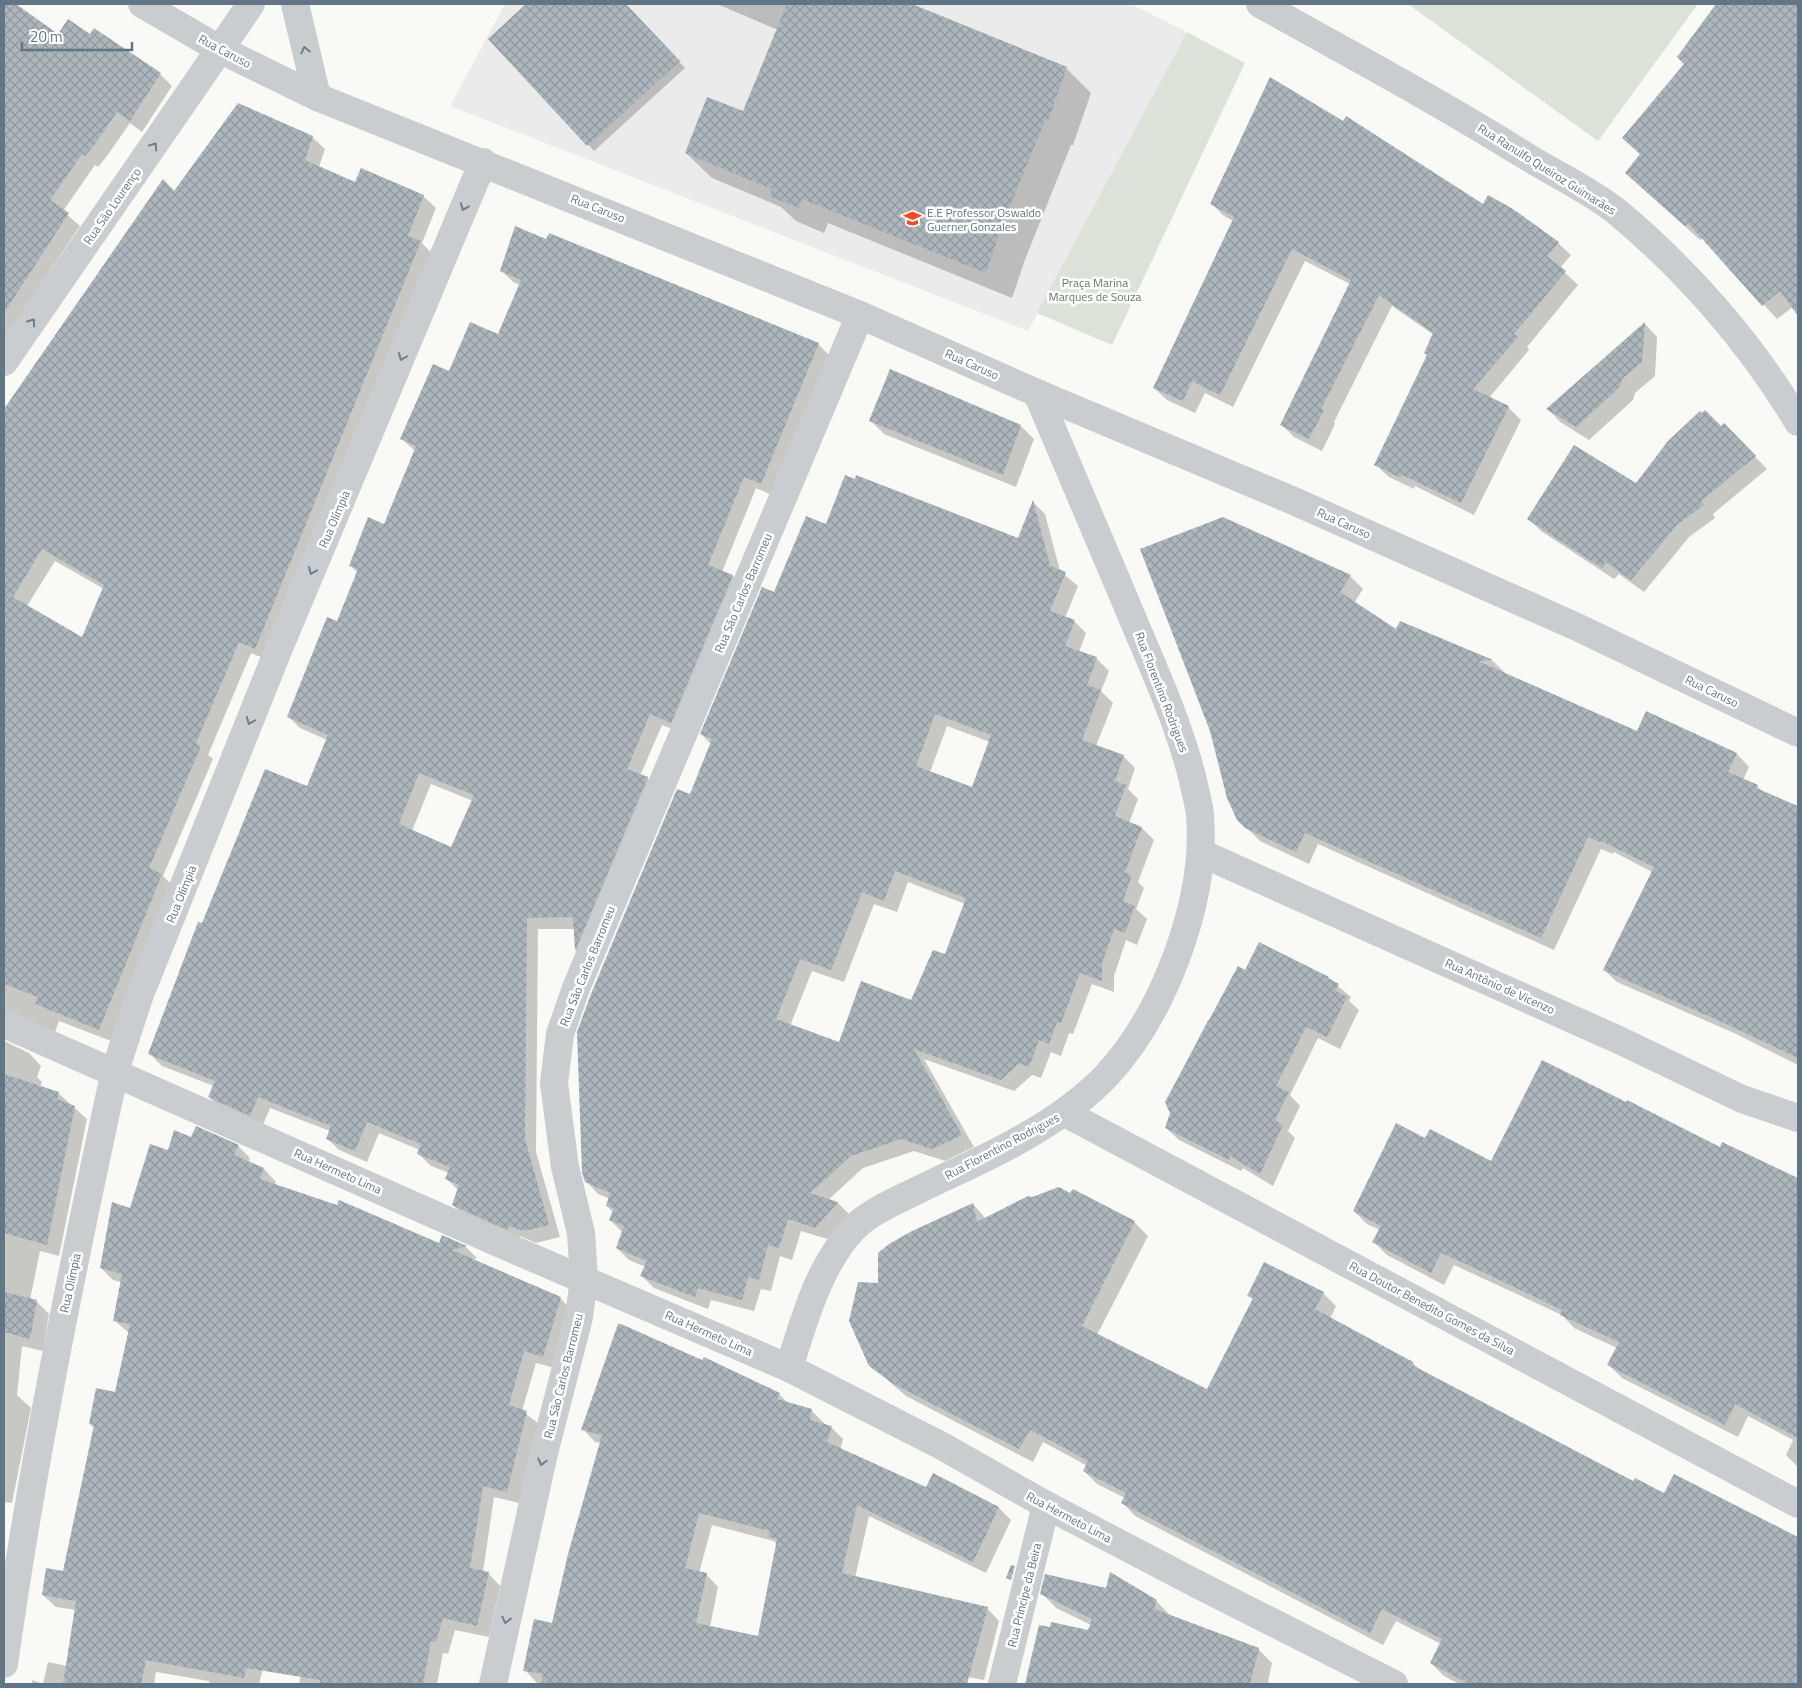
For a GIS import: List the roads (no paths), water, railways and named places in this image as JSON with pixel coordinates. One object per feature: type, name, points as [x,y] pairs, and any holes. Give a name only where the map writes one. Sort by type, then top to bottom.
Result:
[{"type":"street","name":"Rua Caruso","points":[[142,4],[221,50],[316,96],[860,315],[1296,502],[1568,623],[1798,733]]},
{"type":"street","name":"Rua São Lourenço","points":[[4,362],[251,4]]},
{"type":"street","points":[[295,4],[316,96]]},
{"type":"street","name":"Rua Ranulfo Queiroz Guimarães","points":[[1260,4],[1490,133],[1614,210],[1664,254],[1715,309],[1779,390],[1798,422]]},
{"type":"street","name":"Rua Olímpia","points":[[4,1664],[21,1540],[115,1071],[140,997],[279,648],[483,162]]},
{"type":"street","name":"Rua São Carlos Barromeu","points":[[493,1684],[538,1481],[579,1317],[584,1278],[581,1233],[558,1129],[554,1083],[560,1034],[580,979],[860,315]]},
{"type":"street","name":"Rua Florentino Rodrigues","points":[[789,1368],[803,1325],[829,1263],[855,1227],[890,1204],[1012,1144],[1065,1113],[1108,1073],[1143,1026],[1164,987],[1183,938],[1196,890],[1201,853],[1200,813],[1185,749],[1157,674],[1036,392]]},
{"type":"street","name":"Rua Antônio de Vicenzo","points":[[1201,853],[1621,1041],[1742,1099],[1798,1118]]},
{"type":"street","name":"Rua Hermeto Lima","points":[[4,1024],[115,1071],[504,1245],[789,1368],[942,1446],[1046,1505],[1394,1684]]},
{"type":"street","name":"Rua Doutor Benedito Gomes da Silva","points":[[1065,1113],[1798,1504]]},
{"type":"street","name":"Rua Principe da Beira","points":[[1002,1684],[1046,1505]]},
{"type":"place","name":"E.E Professor Oswaldo Guerner Gonzales","points":[[913,219]]},
{"type":"park label","name":"Praça Marina Marques de Souza","points":[[1095,289]]}]
